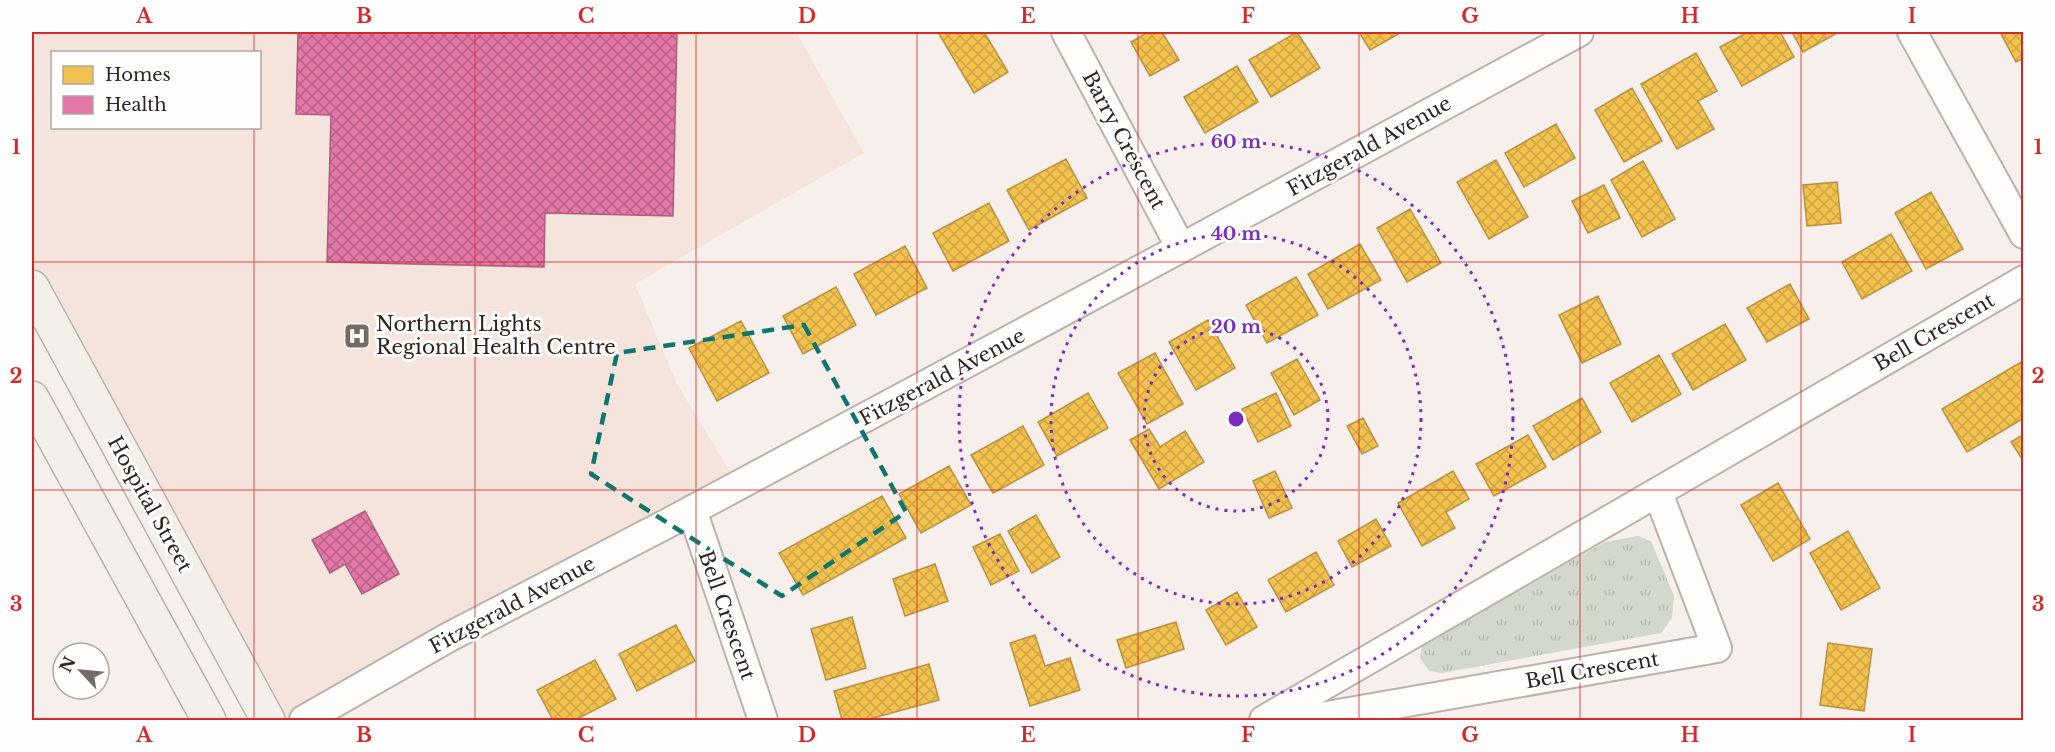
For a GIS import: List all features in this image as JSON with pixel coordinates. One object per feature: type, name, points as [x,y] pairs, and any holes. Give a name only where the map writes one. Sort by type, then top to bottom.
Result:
[{"type":"main road","name":"Hospital Street","points":[[32,287],[268,720]]},
{"type":"main road","points":[[32,398],[209,720]]},
{"type":"street","name":"Barry Crescent","points":[[1066,32],[1181,248]]},
{"type":"street","name":"Fitzgerald Avenue","points":[[304,720],[449,637],[692,510],[1579,32]]},
{"type":"street","points":[[1912,32],[2024,234]]},
{"type":"street","name":"Bell Crescent","points":[[1264,720],[2024,280]]},
{"type":"street","name":"Bell Crescent","points":[[1304,720],[1717,648],[1658,493]]},
{"type":"street","name":"Bell Crescent","points":[[692,510],[763,720]]},
{"type":"highlighted area","points":[[804,325],[906,512],[782,596],[591,474],[617,353]]},
{"type":"shaded area","name":"Northern Lights Regional Health Centre","points":[[32,32],[796,32],[864,153],[635,284],[676,382],[738,485],[304,720],[268,720],[32,289]]},
{"type":"green space","points":[[1638,536],[1651,541],[1674,596],[1672,618],[1661,633],[1442,673],[1429,671],[1420,658],[1422,645],[1605,542]]},
{"type":"building: Homes","points":[[942,32],[984,32],[1008,72],[974,93],[939,34]]},
{"type":"building: Homes","points":[[1148,32],[1162,32],[1179,60],[1150,76],[1131,42]]},
{"type":"building: Homes","points":[[1297,32],[1320,68],[1271,97],[1249,60]]},
{"type":"building: Homes","points":[[1359,32],[1402,32],[1370,50]]},
{"type":"building: Homes","points":[[1748,32],[1780,32],[1794,57],[1742,86],[1720,47]]},
{"type":"building: Homes","points":[[1792,32],[1839,32],[1803,52]]},
{"type":"building: Homes","points":[[2000,32],[2024,32],[2024,58],[2016,62]]},
{"type":"building: Homes","points":[[1696,53],[1717,91],[1698,101],[1714,129],[1677,149],[1641,84]]},
{"type":"building: Homes","points":[[1237,66],[1258,102],[1205,133],[1184,97]]},
{"type":"building: Homes","points":[[1632,88],[1662,141],[1624,162],[1595,110]]},
{"type":"building: Homes","points":[[1556,124],[1575,158],[1524,187],[1505,153]]},
{"type":"building: Homes","points":[[1066,159],[1087,198],[1029,230],[1007,190]]},
{"type":"building: Homes","points":[[1496,160],[1528,217],[1489,239],[1457,182]]},
{"type":"building: Homes","points":[[1643,161],[1675,219],[1642,237],[1611,180]]},
{"type":"building: Homes","points":[[1837,182],[1841,223],[1807,226],[1803,185]]},
{"type":"building: Homes","points":[[1604,185],[1620,218],[1588,233],[1572,201]]},
{"type":"building: Homes","points":[[1931,192],[1963,249],[1926,269],[1895,213]]},
{"type":"building: Homes","points":[[989,203],[1009,241],[953,271],[933,233]]},
{"type":"building: Homes","points":[[1410,209],[1441,263],[1407,282],[1377,228]]},
{"type":"building: Homes","points":[[1891,234],[1912,271],[1862,299],[1842,262]]},
{"type":"building: Homes","points":[[1360,244],[1381,280],[1328,309],[1308,274]]},
{"type":"building: Homes","points":[[905,246],[927,288],[876,315],[854,274]]},
{"type":"building: Homes","points":[[1296,277],[1318,315],[1267,343],[1246,305]]},
{"type":"building: Homes","points":[[1790,284],[1809,319],[1767,342],[1747,308]]},
{"type":"building: Homes","points":[[836,287],[856,325],[803,354],[783,316]]},
{"type":"building: Homes","points":[[1598,296],[1621,344],[1582,363],[1559,315]]},
{"type":"building: Homes","points":[[1208,320],[1235,368],[1196,390],[1169,342]]},
{"type":"building: Homes","points":[[741,321],[769,373],[717,401],[689,348]]},
{"type":"building: Homes","points":[[1725,324],[1746,360],[1693,390],[1672,354]]},
{"type":"building: Homes","points":[[1155,353],[1183,404],[1147,424],[1118,373]]},
{"type":"building: Homes","points":[[1659,355],[1681,394],[1632,422],[1610,383]]},
{"type":"building: Homes","points":[[1297,359],[1320,400],[1294,415],[1271,373]]},
{"type":"building: Homes","points":[[2021,362],[2024,367],[2024,418],[1967,452],[1942,409]]},
{"type":"building: Homes","points":[[1088,393],[1108,428],[1057,456],[1038,422]]},
{"type":"building: Homes","points":[[1276,393],[1291,426],[1258,442],[1242,409]]},
{"type":"building: Homes","points":[[1582,398],[1601,432],[1553,460],[1533,426]]},
{"type":"building: Homes","points":[[1363,418],[1378,446],[1362,454],[1347,426]]},
{"type":"building: Homes","points":[[1023,426],[1044,465],[993,493],[971,455]]},
{"type":"building: Homes","points":[[1149,429],[1160,447],[1185,431],[1204,462],[1159,489],[1130,440]]},
{"type":"building: Homes","points":[[2024,434],[2024,462],[2011,442]]},
{"type":"building: Homes","points":[[1528,435],[1546,467],[1494,496],[1476,464]]},
{"type":"building: Homes","points":[[949,466],[971,505],[921,533],[899,494]]},
{"type":"building: Homes","points":[[1275,471],[1292,508],[1269,518],[1253,481]]},
{"type":"building: Homes","points":[[1453,471],[1469,499],[1446,512],[1455,528],[1422,546],[1398,503]]},
{"type":"building: Homes","points":[[1778,483],[1810,539],[1773,561],[1741,505]]},
{"type":"building: Homes","points":[[882,496],[906,538],[803,595],[779,553]]},
{"type":"building: Homes","points":[[1036,515],[1060,557],[1032,573],[1008,531]]},
{"type":"building: Homes","points":[[1376,519],[1391,546],[1352,567],[1338,541]]},
{"type":"building: Homes","points":[[1848,531],[1880,588],[1841,610],[1810,553]]},
{"type":"building: Homes","points":[[1000,534],[1019,571],[991,585],[973,547]]},
{"type":"building: Homes","points":[[1316,552],[1334,585],[1286,612],[1268,580]]},
{"type":"building: Homes","points":[[935,564],[948,601],[905,616],[893,579]]},
{"type":"building: Homes","points":[[1237,592],[1257,627],[1226,645],[1206,610]]},
{"type":"building: Homes","points":[[852,617],[866,668],[826,680],[811,629]]},
{"type":"building: Homes","points":[[1176,622],[1184,649],[1126,668],[1117,640]]},
{"type":"building: Homes","points":[[676,625],[695,661],[637,691],[619,654]]},
{"type":"building: Homes","points":[[1035,635],[1045,666],[1070,658],[1080,690],[1030,706],[1010,643]]},
{"type":"building: Homes","points":[[1828,643],[1872,649],[1864,711],[1820,705]]},
{"type":"building: Homes","points":[[595,660],[616,699],[575,720],[553,720],[537,690]]},
{"type":"building: Homes","points":[[929,664],[939,700],[866,720],[842,720],[834,691]]},
{"type":"building: Health","name":"Northern Lights Regional Health Centre","points":[[298,32],[677,32],[673,216],[545,213],[544,267],[327,262],[331,115],[296,114]]},
{"type":"building: Health","points":[[365,511],[399,574],[362,594],[345,564],[330,573],[312,540]]},
{"type":"place","name":"Northern Lights Regional Health Centre","points":[[357,336]]}]
